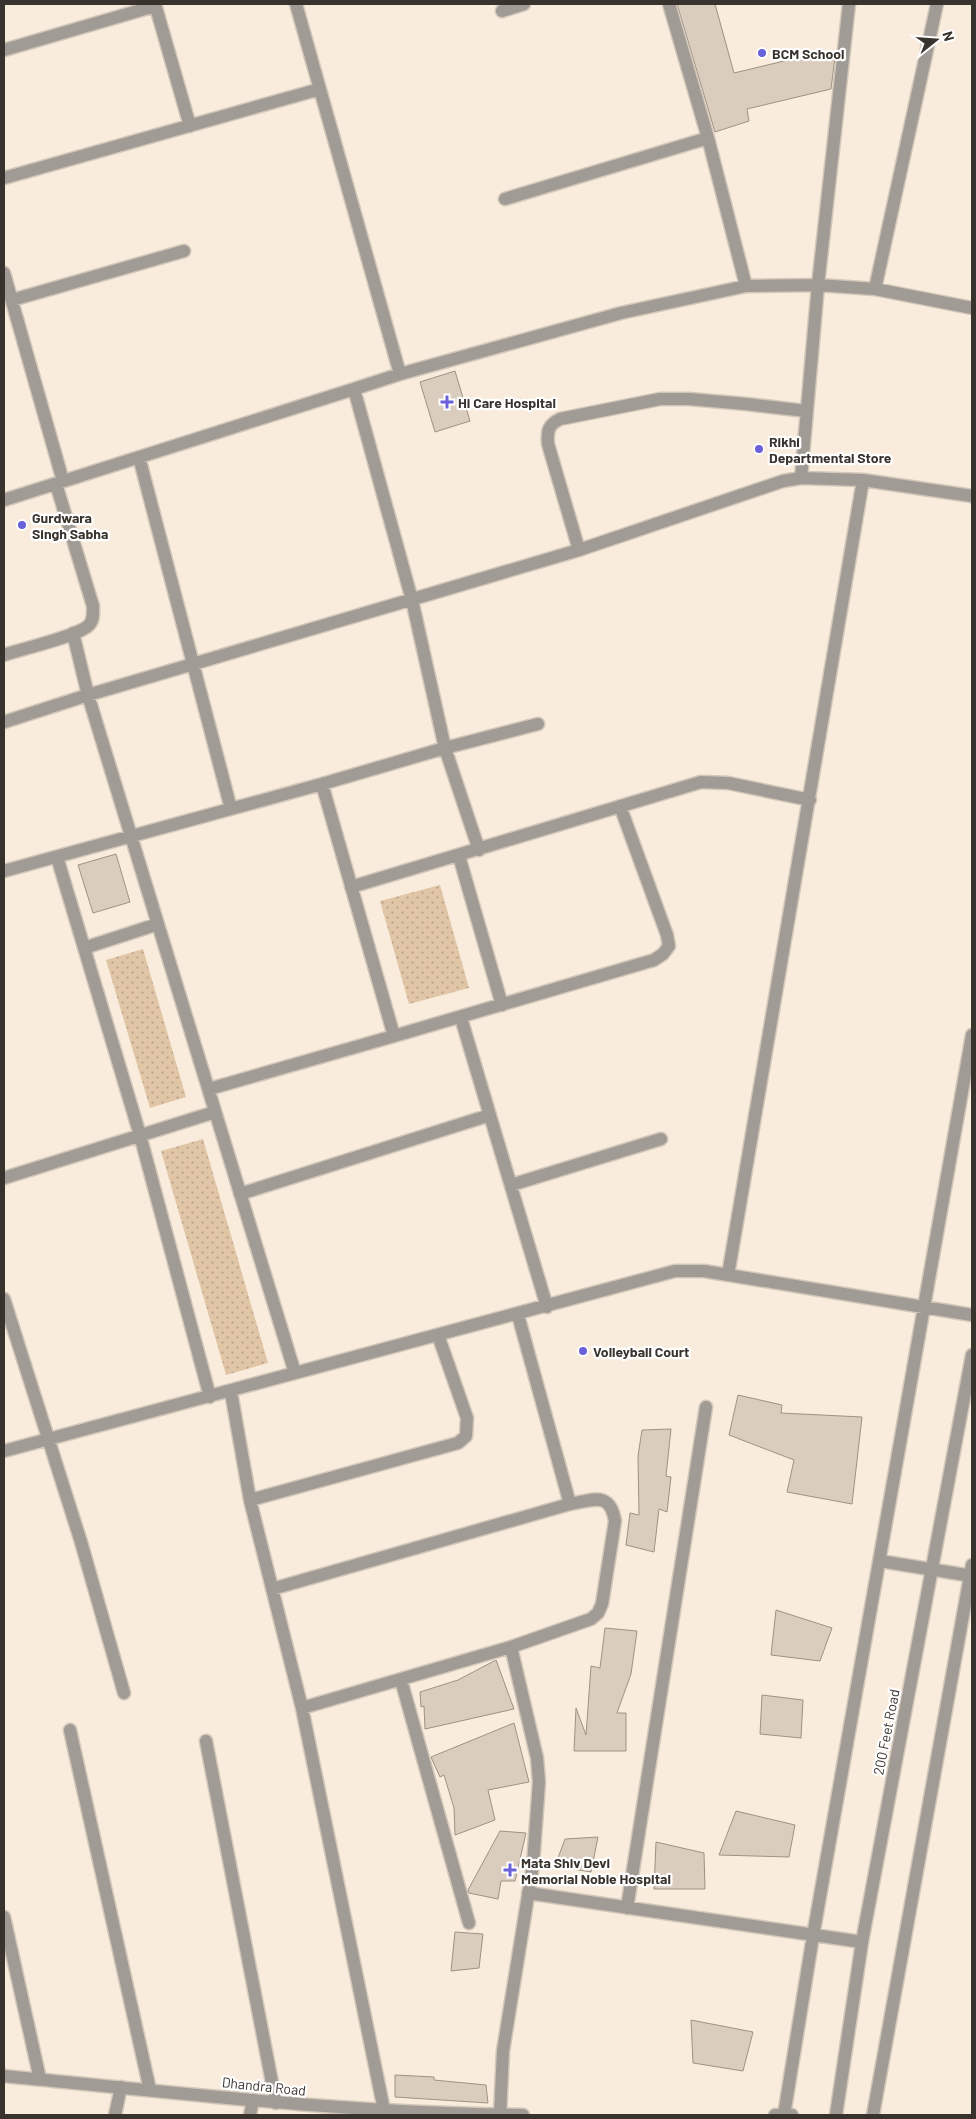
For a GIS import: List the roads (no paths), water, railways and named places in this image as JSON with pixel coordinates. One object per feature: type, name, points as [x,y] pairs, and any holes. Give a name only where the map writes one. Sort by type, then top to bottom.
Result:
[{"type":"street","points":[[296,4],[400,374]]},
{"type":"street","points":[[502,11],[524,4]]},
{"type":"street","points":[[669,4],[708,138],[746,286]]},
{"type":"street","points":[[800,478],[818,285],[849,4]]},
{"type":"street","points":[[875,289],[937,4]]},
{"type":"street","points":[[4,50],[155,5],[190,126]]},
{"type":"street","points":[[4,178],[320,89]]},
{"type":"street","points":[[505,199],[708,138]]},
{"type":"street","points":[[12,300],[184,251]]},
{"type":"street","points":[[4,273],[93,606],[93,618],[89,625],[73,633],[4,655]]},
{"type":"street","points":[[4,500],[400,374],[621,313],[746,286],[818,285],[875,289],[972,308]]},
{"type":"street","points":[[354,389],[412,600],[445,748],[478,850]]},
{"type":"street","points":[[579,550],[548,444],[547,430],[552,423],[560,419],[660,399],[689,399],[806,411]]},
{"type":"street","points":[[138,457],[230,810]]},
{"type":"street","points":[[4,722],[88,695],[579,550],[783,481],[800,478],[863,480],[972,496]]},
{"type":"street","points":[[728,1275],[863,480]]},
{"type":"street","points":[[73,633],[88,695],[295,1373]]},
{"type":"street","points":[[4,871],[230,810],[445,748],[538,724]]},
{"type":"street","points":[[351,887],[701,782],[714,781],[810,800]]},
{"type":"street","points":[[322,784],[394,1036]]},
{"type":"street","points":[[209,1089],[461,1018],[654,960],[663,954],[669,946],[667,935],[620,806]]},
{"type":"street","points":[[459,856],[502,1005]]},
{"type":"street","points":[[57,857],[140,1135],[210,1397]]},
{"type":"street","points":[[84,948],[158,924]]},
{"type":"street","points":[[461,1018],[547,1307]]},
{"type":"street","points":[[784,2115],[972,1035]]},
{"type":"street","points":[[4,1178],[215,1112]]},
{"type":"street","points":[[240,1194],[490,1115]]},
{"type":"street","points":[[510,1184],[661,1139]]},
{"type":"street","points":[[4,1451],[231,1392],[295,1373],[518,1315],[675,1271],[698,1271],[728,1275],[972,1315]]},
{"type":"street","points":[[4,1299],[81,1542],[124,1693]]},
{"type":"street","points":[[518,1315],[570,1504]]},
{"type":"street","points":[[250,1500],[458,1443],[466,1436],[468,1418],[438,1336]]},
{"type":"street","name":"200 Feet Road","points":[[836,2115],[862,1942],[972,1355]]},
{"type":"street","points":[[231,1392],[250,1500],[302,1708],[384,2110]]},
{"type":"street","points":[[627,1908],[706,1407]]},
{"type":"street","points":[[272,1589],[570,1504],[602,1499],[609,1503],[613,1510],[615,1521],[602,1604],[598,1613],[591,1619],[511,1647],[302,1708]]},
{"type":"street","points":[[873,2115],[972,1572],[932,1570],[880,1560]]},
{"type":"street","points":[[500,2115],[503,2051],[535,1844],[538,1774],[537,1758],[511,1647]]},
{"type":"street","points":[[401,1680],[469,1924]]},
{"type":"street","points":[[70,1730],[150,2090]]},
{"type":"street","points":[[206,1741],[276,2103]]},
{"type":"street","points":[[528,1893],[862,1942]]},
{"type":"street","points":[[4,1917],[40,2079]]},
{"type":"street","name":"Dhandra Road","points":[[4,2076],[276,2103],[384,2110],[401,2114],[523,2115]]},
{"type":"street","points":[[115,2115],[122,2087]]},
{"type":"street","points":[[250,2115],[253,2100]]},
{"type":"street","points":[[775,2115],[792,2115]]},
{"type":"place","name":"BCM School","points":[[762,53]]},
{"type":"place","name":"Hi Care Hospital","points":[[447,402]]},
{"type":"place","name":"Rikhi Departmental Store","points":[[759,449]]},
{"type":"place","name":"Gurdwara Singh Sabha","points":[[22,525]]},
{"type":"place","name":"Volleyball Court","points":[[583,1351]]},
{"type":"place","name":"Mata Shiv Devi Memorial Noble Hospital","points":[[510,1870]]}]
